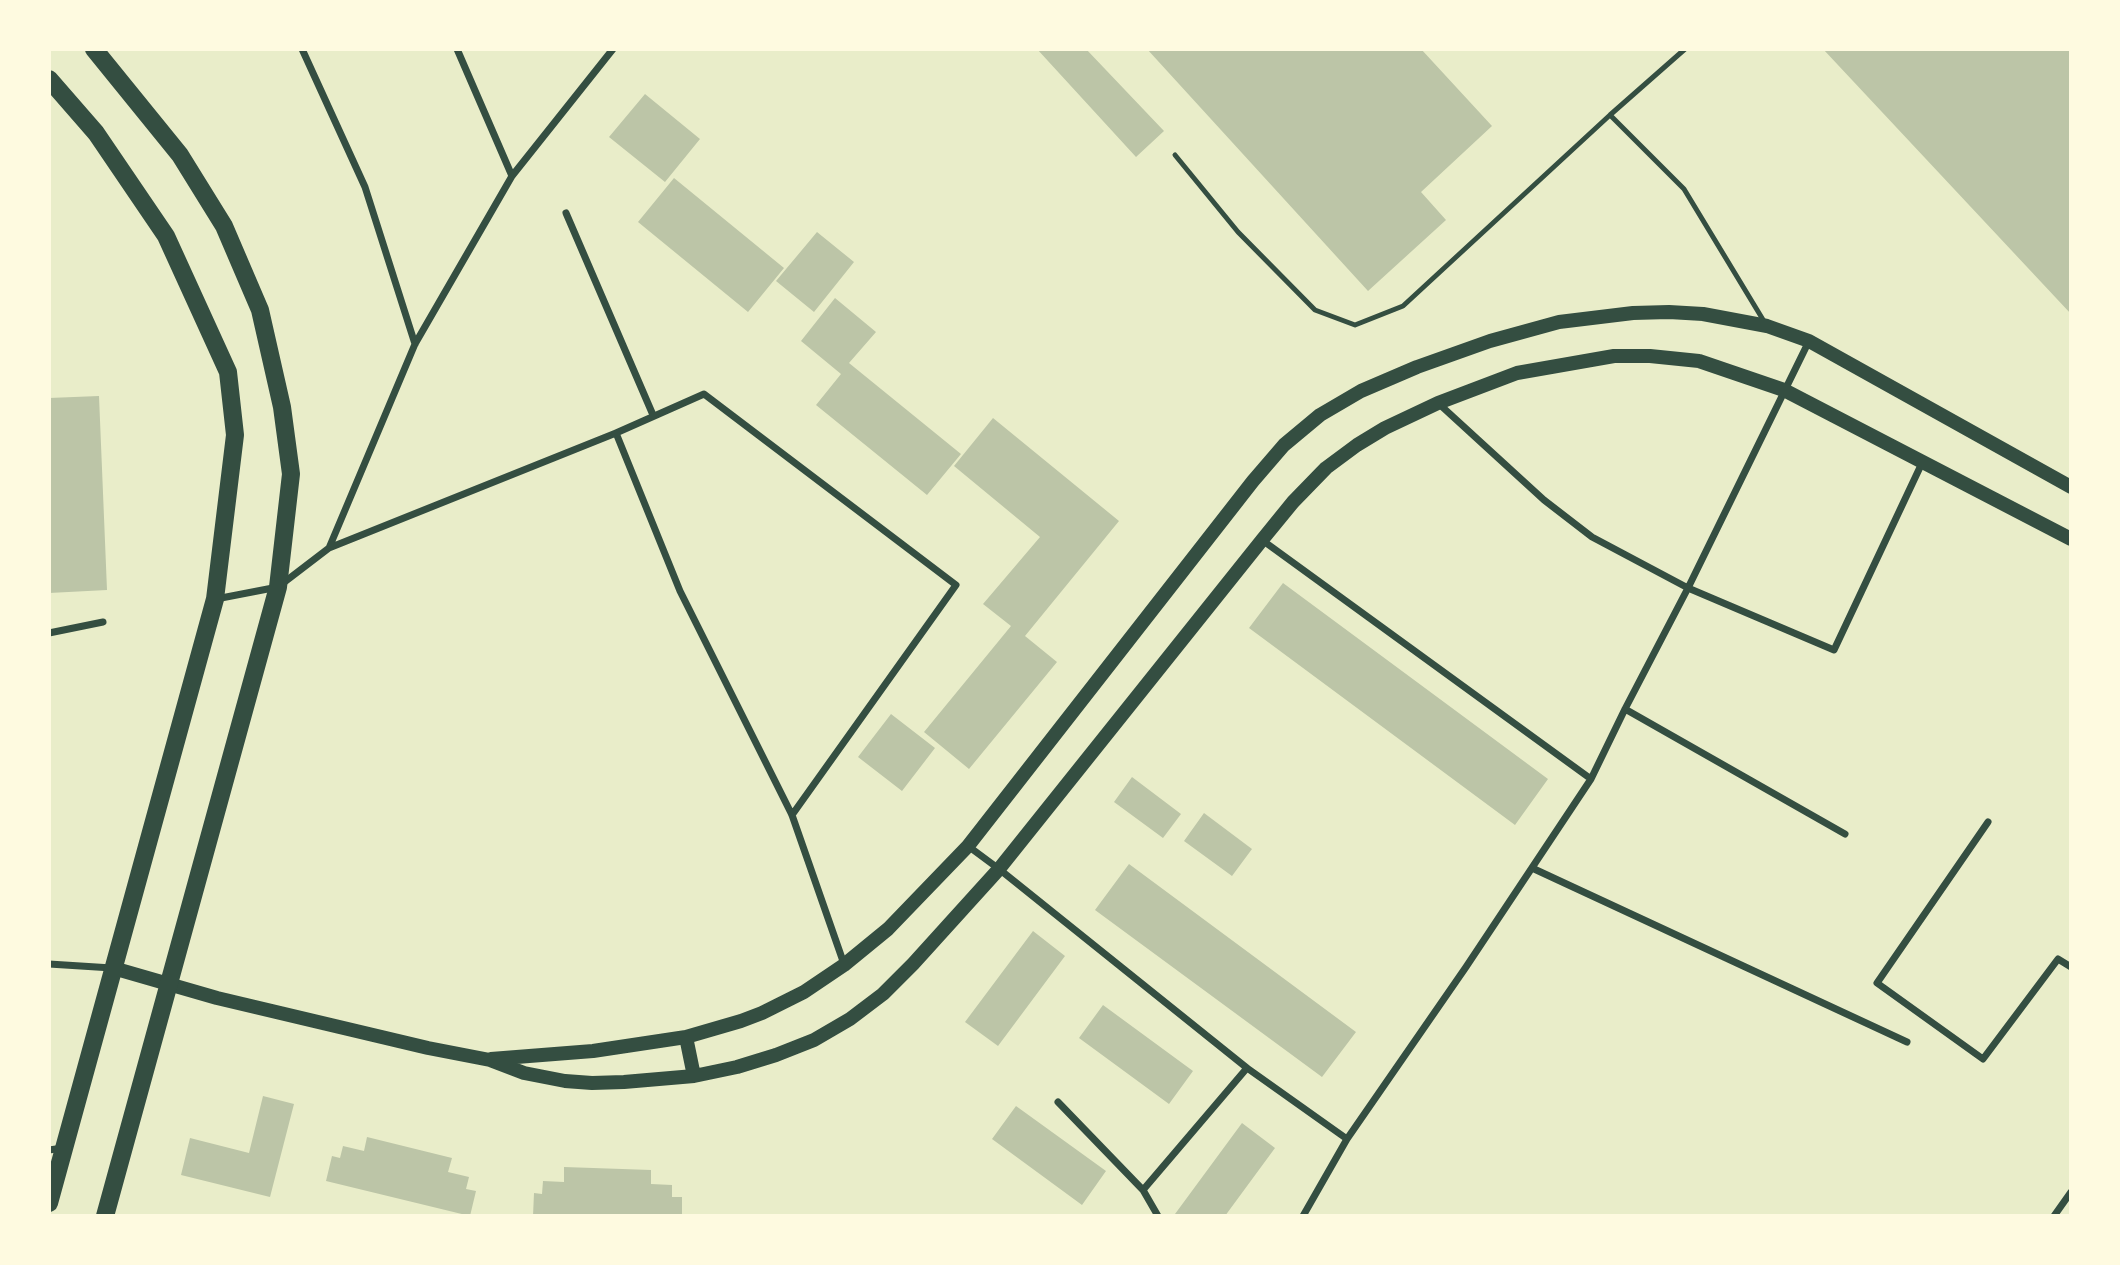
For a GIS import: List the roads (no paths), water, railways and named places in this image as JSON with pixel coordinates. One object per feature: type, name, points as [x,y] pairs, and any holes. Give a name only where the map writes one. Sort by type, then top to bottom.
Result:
[{"type":"main road","points":[[94,49],[180,155],[224,226],[260,310],[282,407],[291,474],[278,587],[105,1216]]},
{"type":"main road","points":[[49,79],[96,133],[166,236],[228,372],[235,435],[215,599],[113,968],[56,1149],[49,1203]]},
{"type":"main road","points":[[490,1060],[593,1051],[686,1037],[762,1013],[804,992],[845,965],[896,920],[968,846],[1252,481],[1284,445],[1320,415],[1361,391],[1417,367],[1490,341],[1559,322],[1608,315],[1669,312],[1703,314],[1767,326],[1809,341],[2071,487]]},
{"type":"main road","points":[[113,968],[169,985],[355,1031],[490,1060],[524,1073],[565,1081],[624,1082],[694,1076],[737,1067],[814,1040],[883,994],[999,869],[1262,540],[1326,468],[1385,428],[1437,403],[1517,373],[1614,356],[1650,356],[1699,361],[1784,390],[2071,539]]},
{"type":"main road","points":[[686,1037],[694,1076]]},
{"type":"street","points":[[302,49],[365,187],[415,344]]},
{"type":"street","points":[[457,49],[512,176]]},
{"type":"street","points":[[329,548],[415,344],[512,176],[613,49]]},
{"type":"street","points":[[566,213],[653,415]]},
{"type":"street","points":[[1303,1216],[1347,1139],[1591,779],[1809,341]]},
{"type":"street","points":[[215,599],[278,587],[329,548],[616,433],[704,394],[956,585],[792,815]]},
{"type":"street","points":[[1437,403],[1544,500],[1592,537],[1688,588],[1834,650],[1922,463]]},
{"type":"street","points":[[616,433],[680,591],[792,815],[845,965]]},
{"type":"street","points":[[1262,540],[1591,779]]},
{"type":"street","points":[[49,634],[103,622]]},
{"type":"street","points":[[1625,709],[1845,834]]},
{"type":"street","points":[[1988,822],[1877,983],[1983,1059],[2058,959],[2071,967]]},
{"type":"street","points":[[968,846],[1247,1068],[1347,1139]]},
{"type":"street","points":[[1532,868],[1908,1042]]},
{"type":"street","points":[[49,964],[113,968]]},
{"type":"street","points":[[1143,1190],[1247,1068]]},
{"type":"street","points":[[1058,1102],[1143,1190],[1158,1216]]},
{"type":"street","points":[[2054,1216],[2071,1192]]},
{"type":"lane","points":[[1175,155],[1238,232],[1315,310],[1355,325],[1403,306],[1685,49]]},
{"type":"lane","points":[[1610,115],[1684,189],[1767,326]]}]
